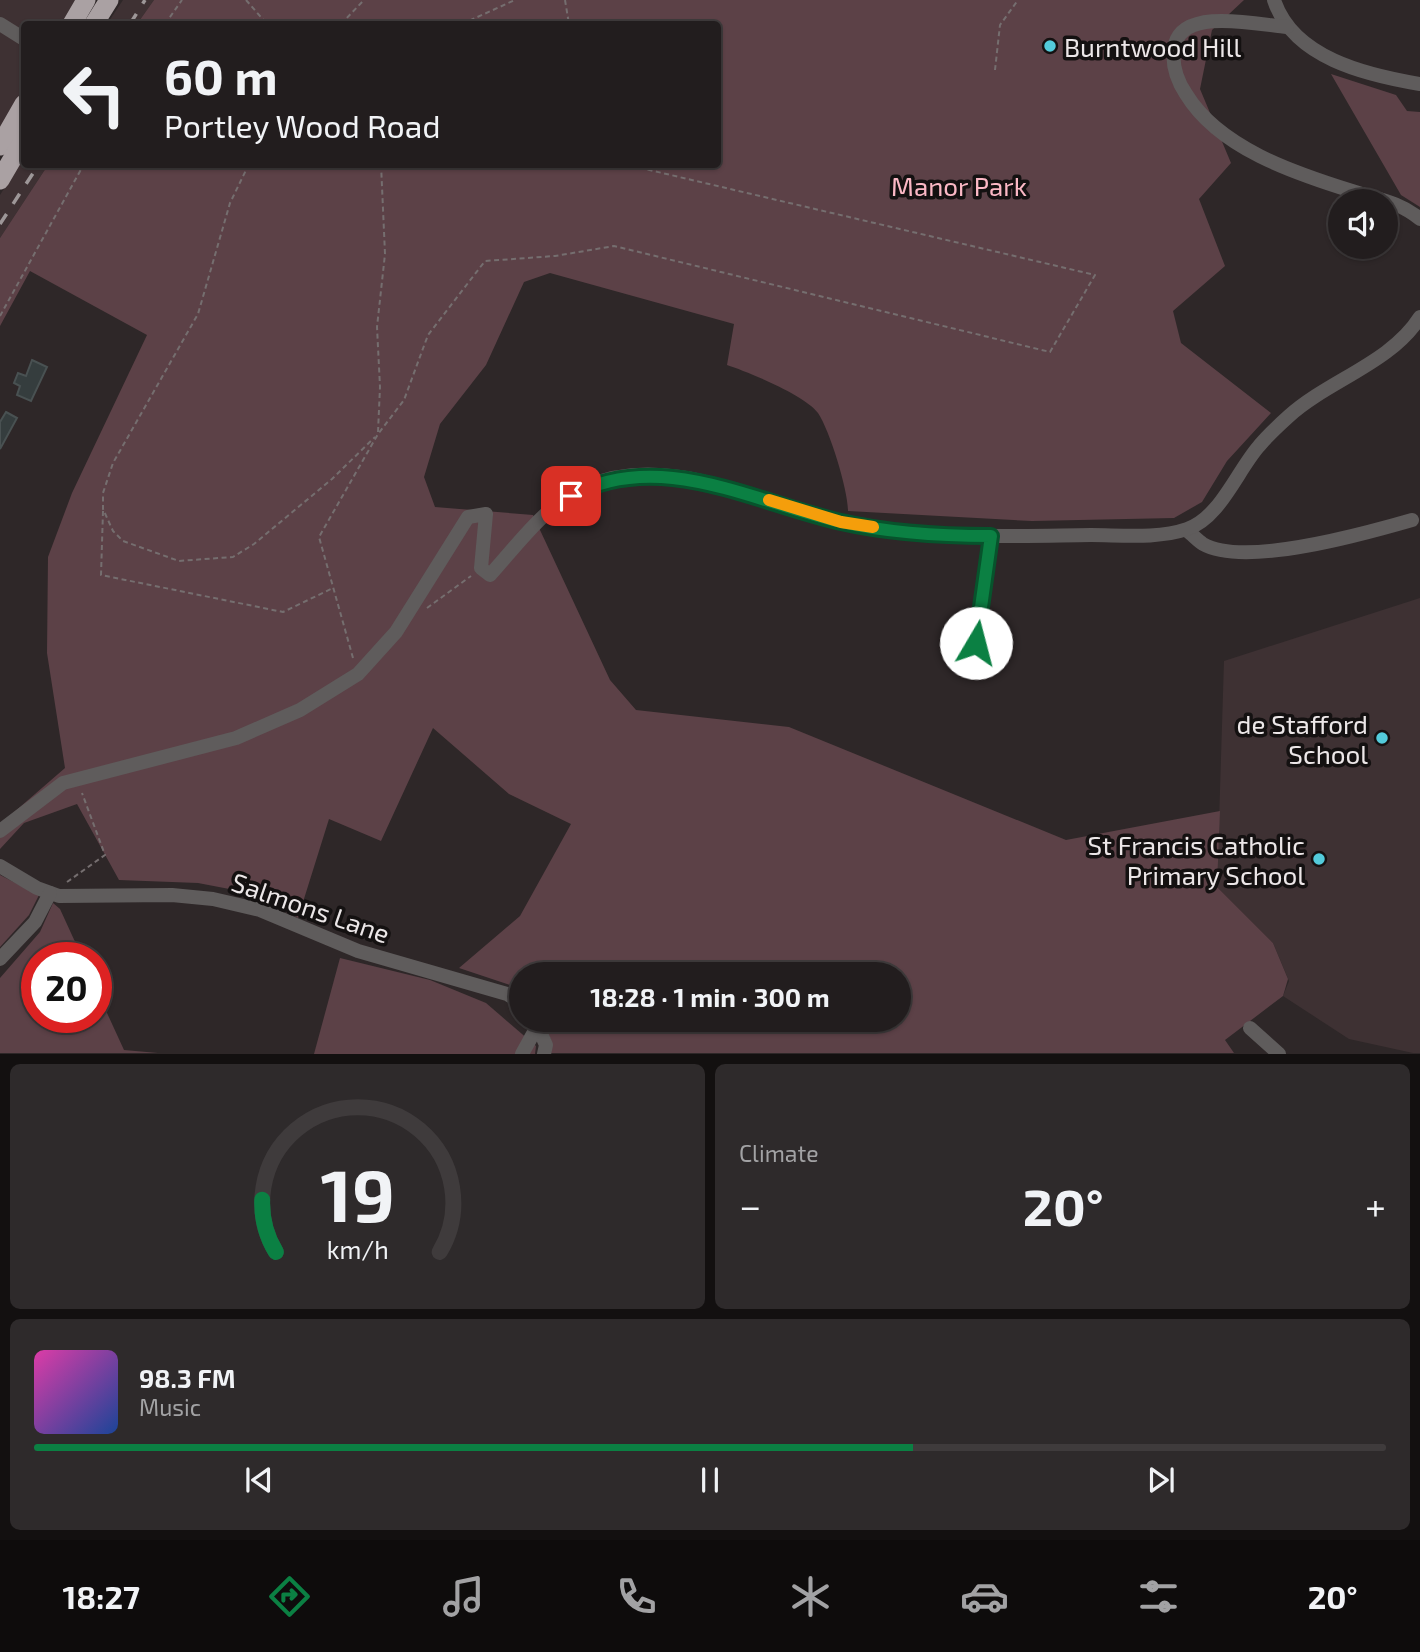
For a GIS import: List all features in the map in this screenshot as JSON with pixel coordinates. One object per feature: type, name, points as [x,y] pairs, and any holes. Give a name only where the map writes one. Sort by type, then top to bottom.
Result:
[{"type":"highway","points":[[74,21],[86,0]]},
{"type":"highway","points":[[96,21],[109,0]]},
{"type":"highway","points":[[0,145],[21,109]]},
{"type":"highway","points":[[0,180],[21,144]]},
{"type":"street","points":[[1274,0],[1287,27],[1330,59],[1361,71],[1420,84]]},
{"type":"street","points":[[1287,27],[1201,21],[1184,29],[1175,42],[1173,65],[1182,88],[1194,107],[1211,125],[1243,146],[1351,190],[1401,205],[1420,219]]},
{"type":"street","points":[[0,24],[21,36]]},
{"type":"street","points":[[0,831],[63,783],[236,738],[300,710],[358,674],[396,632],[468,517],[486,514],[481,568],[490,575],[554,505],[588,486],[638,476],[679,478],[739,491],[841,522],[898,531],[991,536],[1143,535],[1186,530],[1206,519],[1259,446],[1290,415],[1401,341],[1420,317]]},
{"type":"street","points":[[1186,530],[1205,545],[1236,551],[1262,550],[1342,540],[1412,520]]},
{"type":"street","points":[[976,643],[991,536]]},
{"type":"street","name":"Salmons Lane","points":[[0,866],[50,893],[70,897],[160,894],[213,899],[260,910],[358,951],[509,995]]},
{"type":"street","points":[[0,958],[35,922],[50,893]]},
{"type":"street","points":[[1250,1028],[1279,1054]]},
{"type":"street","points":[[522,1054],[532,1032]]},
{"type":"street","points":[[540,1032],[545,1045],[544,1054]]},
{"type":"path","points":[[166,21],[182,0]]},
{"type":"path","points":[[246,0],[264,21]]},
{"type":"path","points":[[344,21],[364,0]]},
{"type":"path","points":[[468,21],[515,0]]},
{"type":"path","points":[[565,0],[568,21]]},
{"type":"path","points":[[995,69],[1000,25],[1018,0]]},
{"type":"path","points":[[0,316],[82,168]]},
{"type":"path","points":[[247,168],[229,203],[198,314],[113,463],[103,493],[101,575],[283,612],[332,589]]},
{"type":"path","points":[[358,674],[319,537],[377,434],[380,387],[377,327],[385,254],[382,168]]},
{"type":"path","points":[[103,509],[113,531],[123,541],[179,561],[233,557],[254,544],[332,479],[377,434],[404,400],[428,335],[485,261],[555,256],[614,246],[1050,352],[1095,275],[641,168]]},
{"type":"path","points":[[428,608],[481,568]]},
{"type":"path","points":[[66,883],[105,855],[77,779]]},
{"type":"shaded area","points":[[0,0],[75,0],[63,21],[21,21],[21,92],[0,130]]},
{"type":"shaded area","points":[[123,0],[154,0],[139,21],[109,21]]},
{"type":"shaded area","points":[[21,162],[21,168],[46,168],[0,238],[0,195]]},
{"type":"shaded area","name":"St Francis Catholic Primary School","points":[[1420,598],[1420,1053],[1413,1053],[1349,1039],[1283,996],[1289,981],[1273,943],[1217,887],[1224,661]]},
{"type":"green space","name":"Manor Park","points":[[154,0],[1244,0],[1212,30],[1200,89],[1231,163],[1199,199],[1225,266],[1173,311],[1181,343],[1271,413],[1227,461],[1202,502],[1174,518],[1032,521],[848,511],[838,461],[818,413],[789,392],[727,365],[734,324],[550,273],[524,282],[486,365],[440,424],[424,477],[435,507],[533,515],[610,680],[636,710],[789,727],[1066,840],[1220,811],[1217,887],[1273,943],[1288,979],[1283,996],[1225,1040],[1234,1053],[551,1053],[552,1043],[548,1032],[911,1032],[911,962],[509,962],[509,985],[459,968],[520,916],[571,824],[509,794],[433,728],[381,841],[329,819],[298,918],[245,892],[198,883],[119,880],[77,804],[24,823],[0,849],[0,831],[5,820],[65,768],[47,653],[48,557],[72,493],[147,335],[30,271],[0,326],[0,238],[46,168],[721,168],[721,21],[139,21]]},
{"type":"green space","points":[[1331,74],[1396,95],[1407,111],[1420,112],[1420,207],[1401,195]]},
{"type":"green space","points":[[0,875],[39,895],[29,915],[0,947]]},
{"type":"green space","points":[[53,903],[60,909],[75,942],[31,942],[40,932]]},
{"type":"green space","points":[[21,954],[21,1033],[112,1033],[112,1024],[124,1050],[158,1053],[0,1053],[0,978]]},
{"type":"green space","points":[[340,958],[430,980],[486,1003],[509,1023],[509,1032],[520,1032],[536,1046],[535,1054],[314,1054]]},
{"type":"building","points":[[32,360],[47,367],[31,401],[17,395],[20,386],[14,383],[18,373],[26,376]]},
{"type":"building","points":[[6,412],[17,418],[0,449],[0,422]]},
{"type":"railway","points":[[132,21],[145,0]]},
{"type":"railway","points":[[0,224],[36,168]]},
{"type":"slow traffic","points":[[769,500],[841,522],[873,527]]},
{"type":"place","name":"Burntwood Hill","points":[[1050,46]]},
{"type":"place","name":"de Stafford School","points":[[1382,738]]},
{"type":"place","name":"St Francis Catholic Primary School","points":[[1319,859]]},
{"type":"route","points":[[571,496],[588,486],[612,479],[638,476],[679,478],[739,491],[841,522],[898,531],[991,536],[976,643]]}]
